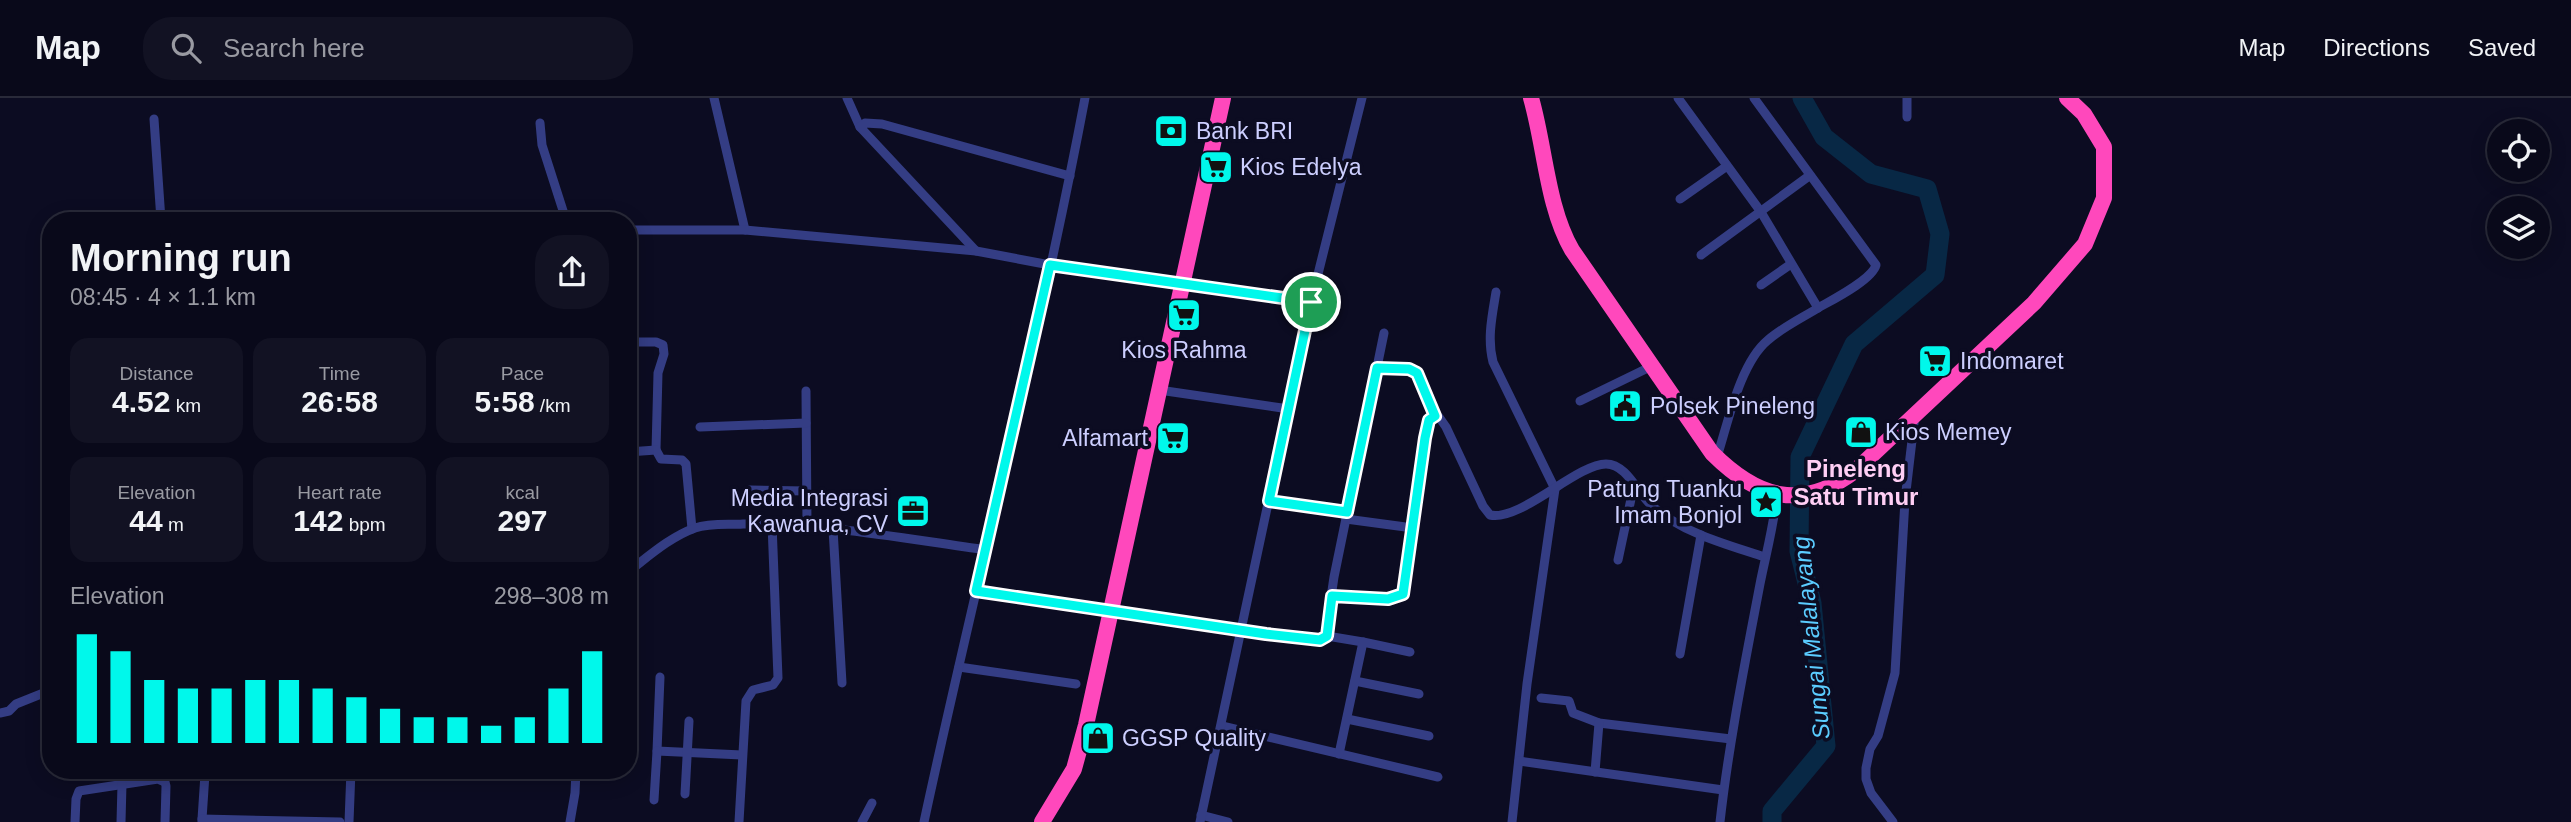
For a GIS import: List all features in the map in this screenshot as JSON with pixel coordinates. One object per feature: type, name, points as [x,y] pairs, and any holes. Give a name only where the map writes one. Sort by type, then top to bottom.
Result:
[{"type":"highway","points":[[1042,822],[1074,769],[1223,98]]},
{"type":"highway","points":[[1531,98],[1541,132],[1552,192],[1566,237],[1717,457],[1740,477],[1757,487],[1782,495],[1812,494],[1836,486],[2035,303],[2085,244],[2104,198],[2104,147],[2084,114],[2067,98]]},
{"type":"street","points":[[714,98],[745,230]]},
{"type":"street","points":[[847,98],[860,127],[976,251]]},
{"type":"street","points":[[924,822],[1086,98]]},
{"type":"street","points":[[1228,822],[1201,819],[1311,302],[1362,98]]},
{"type":"street","points":[[1678,98],[1761,212],[1818,308]]},
{"type":"street","points":[[1717,457],[1743,380],[1758,351],[1774,336],[1858,284],[1876,267],[1754,98]]},
{"type":"street","points":[[1907,98],[1907,117]]},
{"type":"street","points":[[154,120],[160,212]]},
{"type":"street","points":[[540,123],[542,145],[563,212]]},
{"type":"street","points":[[860,127],[865,123],[882,124],[1070,176]]},
{"type":"street","points":[[1680,199],[1727,166]]},
{"type":"street","points":[[1701,255],[1809,176]]},
{"type":"street","points":[[637,230],[745,230],[976,251],[1050,265],[1311,302]]},
{"type":"street","points":[[1762,285],[1791,264]]},
{"type":"street","points":[[1496,292],[1490,330],[1493,362],[1555,489],[1527,684],[1512,822]]},
{"type":"street","points":[[1327,636],[1347,516],[1384,333]]},
{"type":"street","points":[[637,342],[656,342],[663,345],[664,354],[658,373],[656,450],[661,459],[682,460],[686,464],[692,529]]},
{"type":"street","points":[[1580,401],[1652,366]]},
{"type":"street","points":[[1377,368],[1409,369],[1417,373],[1435,416],[1446,426],[1483,506],[1490,515],[1503,515],[1588,470],[1606,464],[1622,470],[1661,513],[1701,535],[1765,557]]},
{"type":"street","points":[[1159,390],[1289,409]]},
{"type":"street","points":[[806,391],[807,526]]},
{"type":"street","points":[[1893,822],[1871,793],[1866,779],[1866,768],[1870,749],[1878,736],[1895,673],[1905,500],[1915,414]]},
{"type":"street","points":[[1332,596],[1388,599],[1403,594],[1427,425],[1435,416]]},
{"type":"street","points":[[699,427],[806,423]]},
{"type":"street","points":[[637,451],[656,450]]},
{"type":"street","points":[[1618,560],[1634,485]]},
{"type":"street","points":[[750,491],[806,491]]},
{"type":"street","points":[[1720,822],[1731,739],[1765,557],[1782,495]]},
{"type":"street","points":[[1269,501],[1413,528]]},
{"type":"street","points":[[738,822],[747,698],[753,690],[773,685],[778,678],[772,524]]},
{"type":"street","points":[[637,565],[692,529],[712,525],[807,526],[987,550]]},
{"type":"street","points":[[833,529],[842,683]]},
{"type":"street","points":[[1680,654],[1701,535]]},
{"type":"street","points":[[976,591],[1240,630],[1317,639],[1327,636],[1410,652]]},
{"type":"street","points":[[1339,754],[1363,642]]},
{"type":"street","points":[[959,667],[1076,684]]},
{"type":"street","points":[[654,800],[660,677]]},
{"type":"street","points":[[1355,681],[1419,695]]},
{"type":"street","points":[[0,713],[42,694]]},
{"type":"street","points":[[1541,698],[1569,701],[1573,713],[1599,723],[1731,739]]},
{"type":"street","points":[[1347,719],[1429,736]]},
{"type":"street","points":[[685,794],[689,720]]},
{"type":"street","points":[[1595,772],[1599,723]]},
{"type":"street","points":[[1222,726],[1438,777]]},
{"type":"street","points":[[657,751],[742,755]]},
{"type":"street","points":[[1519,761],[1723,790]]},
{"type":"street","points":[[75,822],[79,791],[158,779],[164,782],[165,822]]},
{"type":"street","points":[[205,779],[202,820],[340,822]]},
{"type":"street","points":[[349,822],[351,779]]},
{"type":"street","points":[[569,822],[576,779]]},
{"type":"street","points":[[121,822],[122,784]]},
{"type":"street","points":[[862,822],[873,803]]},
{"type":"waterway","name":"Sungai Malalayang","points":[[1772,822],[1772,811],[1826,746],[1812,603],[1799,551],[1800,457],[1854,344],[1935,275],[1940,234],[1927,189],[1871,174],[1824,137],[1802,98]]},
{"type":"place","name":"Bank BRI","points":[[1171,131]]},
{"type":"place","name":"Kios Edelya","points":[[1216,167]]},
{"type":"place","name":"Kios Rahma","points":[[1184,315]]},
{"type":"place","name":"Indomaret","points":[[1935,361]]},
{"type":"place","name":"Polsek Pineleng","points":[[1625,406]]},
{"type":"place","name":"Kios Memey","points":[[1861,432]]},
{"type":"place","name":"Alfamart","points":[[1173,438]]},
{"type":"place","name":"Patung Tuanku Imam Bonjol","points":[[1766,502]]},
{"type":"place","name":"Media Integrasi Kawanua, CV","points":[[913,511]]},
{"type":"place","name":"GGSP Quality","points":[[1098,738]]},
{"type":"district","name":"Pineleng Satu Timur","points":[[1856,482]]},
{"type":"route","points":[[1050,265],[1311,302],[1269,501],[1347,512],[1377,368],[1413,370],[1421,378],[1435,416],[1427,425],[1403,594],[1388,599],[1332,596],[1327,636],[1320,640],[976,591],[1050,265]]}]
